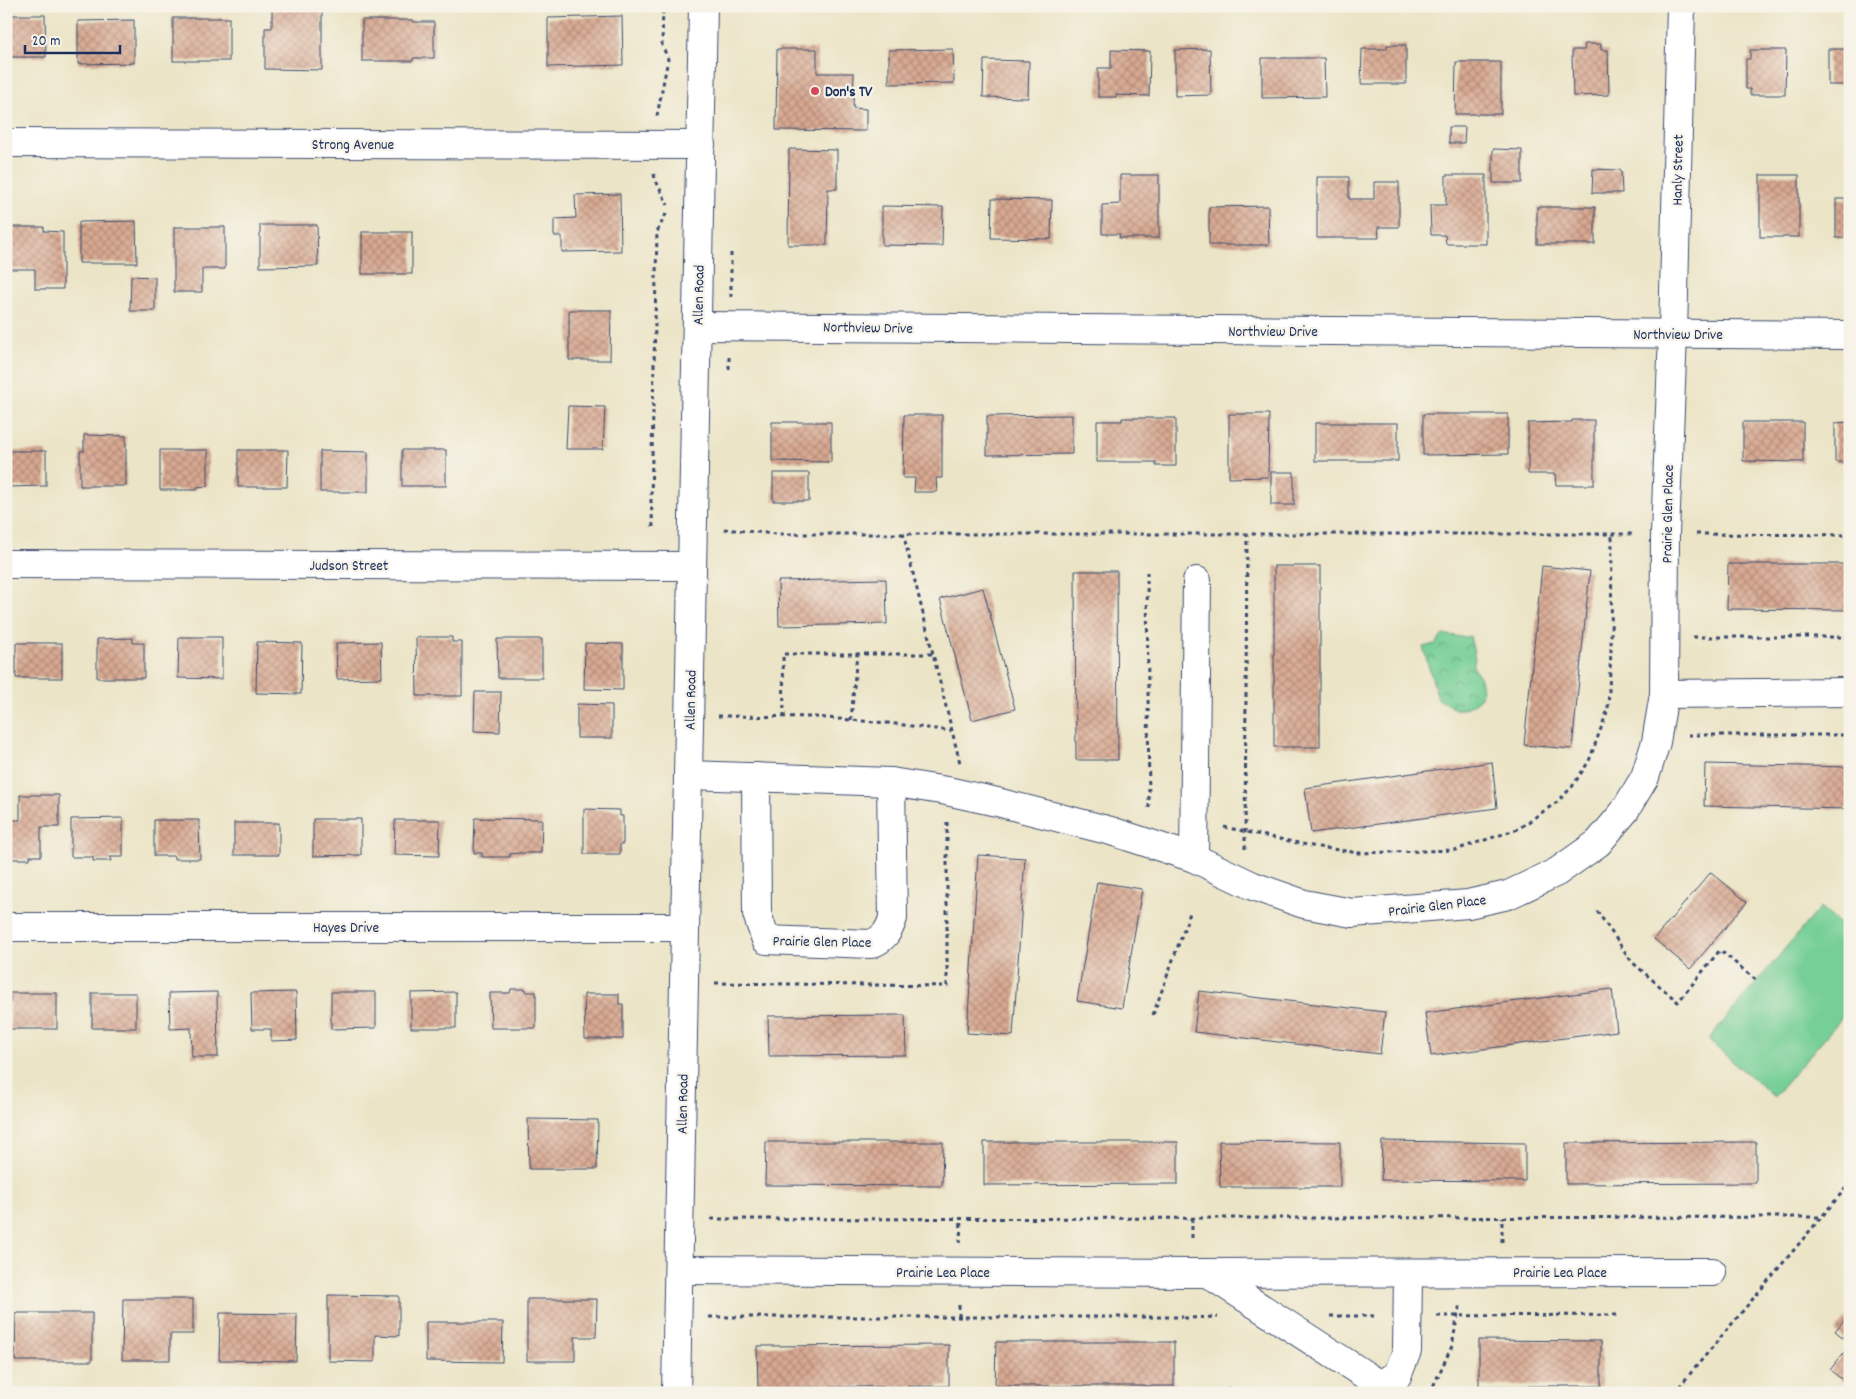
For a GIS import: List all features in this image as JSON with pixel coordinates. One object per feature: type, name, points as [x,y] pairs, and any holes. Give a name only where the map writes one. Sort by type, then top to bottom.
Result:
[{"type":"street","name":"Allen Road","points":[[676,1393],[703,6]]},
{"type":"street","name":"Hanly Street","points":[[1673,334],[1681,6]]},
{"type":"street","name":"Strong Avenue","points":[[6,143],[701,145]]},
{"type":"street","name":"Northview Drive","points":[[697,326],[1850,335]]},
{"type":"street","name":"Prairie Glen Place","points":[[688,775],[891,782],[947,791],[1111,831],[1194,858],[1244,881],[1304,904],[1352,913],[1468,904],[1508,895],[1557,872],[1598,843],[1624,812],[1645,777],[1656,742],[1664,694],[1665,534],[1673,334]]},
{"type":"street","name":"Judson Street","points":[[6,564],[692,566]]},
{"type":"street","points":[[1194,858],[1198,580]]},
{"type":"street","points":[[1664,694],[1850,692]]},
{"type":"street","name":"Prairie Glen Place","points":[[756,777],[758,914],[766,940],[787,942],[871,944],[880,941],[886,934],[893,918],[891,782]]},
{"type":"street","name":"Hayes Drive","points":[[6,927],[685,927]]},
{"type":"street","name":"Prairie Lea Place","points":[[679,1270],[1207,1273],[1712,1272]]},
{"type":"street","points":[[1207,1273],[1379,1384],[1397,1376],[1408,1351],[1408,1273]]},
{"type":"path","points":[[653,527],[651,501],[657,232],[670,208],[655,179],[657,115],[668,59],[662,45],[663,6]]},
{"type":"path","points":[[693,528],[777,534],[1850,535]]},
{"type":"path","points":[[902,534],[960,764]]},
{"type":"path","points":[[1140,810],[1173,820],[1195,821],[1245,832],[1359,852],[1455,850],[1518,829],[1556,802],[1572,787],[1589,761],[1608,709],[1611,651],[1612,534]]},
{"type":"path","points":[[1244,881],[1247,535]]},
{"type":"path","points":[[1148,572],[1148,813]]},
{"type":"path","points":[[1664,637],[1850,637]]},
{"type":"path","points":[[784,717],[783,654],[932,654]]},
{"type":"path","points":[[851,720],[857,654]]},
{"type":"path","points":[[720,716],[851,720],[951,731]]},
{"type":"path","points":[[1681,735],[1850,735]]},
{"type":"path","points":[[1153,1014],[1191,910]]},
{"type":"path","points":[[1597,910],[1632,962],[1678,1002],[1720,950],[1757,981]]},
{"type":"path","points":[[1674,1393],[1850,1183]]},
{"type":"path","points":[[711,1219],[1821,1217]]},
{"type":"path","points":[[1322,1316],[1620,1315]]},
{"type":"path","points":[[1430,1393],[1452,1346],[1459,1316]]},
{"type":"path","points":[[709,1317],[1183,1317]]},
{"type":"green space","points":[[1443,635],[1470,636],[1475,659],[1473,665],[1475,671],[1480,676],[1482,692],[1481,697],[1463,709],[1455,709],[1438,699],[1423,647],[1435,644]]},
{"type":"green space","points":[[1820,907],[1850,933],[1850,1008],[1774,1097],[1708,1040]]},
{"type":"building","points":[[272,6],[322,6],[322,70],[265,69],[265,28],[272,28]]},
{"type":"building","points":[[6,15],[45,15],[46,57],[6,57]]},
{"type":"building","points":[[622,16],[623,65],[548,67],[548,18]]},
{"type":"building","points":[[173,18],[229,18],[229,61],[173,61]]},
{"type":"building","points":[[134,20],[134,63],[78,64],[78,21]]},
{"type":"building","points":[[362,20],[434,22],[434,58],[413,58],[413,61],[362,61]]},
{"type":"building","points":[[1585,44],[1601,44],[1601,50],[1608,50],[1609,95],[1573,96],[1572,50],[1584,50]]},
{"type":"building","points":[[1387,45],[1406,45],[1406,84],[1361,84],[1362,49],[1387,49]]},
{"type":"building","name":"Don's TV","points":[[777,49],[817,49],[817,73],[854,73],[853,108],[866,109],[866,131],[776,130]]},
{"type":"building","points":[[953,49],[954,83],[889,84],[889,50]]},
{"type":"building","points":[[1210,49],[1211,95],[1175,96],[1175,50]]},
{"type":"building","points":[[1828,49],[1850,49],[1850,85],[1828,85]]},
{"type":"building","points":[[1111,50],[1150,51],[1149,96],[1116,95],[1116,97],[1098,97],[1098,68],[1111,68]]},
{"type":"building","points":[[1750,50],[1786,50],[1785,95],[1750,95],[1750,89],[1746,89],[1746,59],[1750,59]]},
{"type":"building","points":[[1262,58],[1324,58],[1325,97],[1262,98]]},
{"type":"building","points":[[984,60],[1029,61],[1028,98],[983,97]]},
{"type":"building","points":[[1456,62],[1501,62],[1501,114],[1455,114]]},
{"type":"building","points":[[1449,127],[1465,127],[1464,143],[1449,143]]},
{"type":"building","points":[[789,149],[837,150],[837,189],[828,189],[827,245],[788,245]]},
{"type":"building","points":[[1493,149],[1522,150],[1522,183],[1493,183]]},
{"type":"building","points":[[1593,169],[1621,170],[1622,193],[1592,193]]},
{"type":"building","points":[[1120,175],[1159,175],[1159,238],[1119,238],[1120,234],[1102,234],[1102,205],[1120,204]]},
{"type":"building","points":[[1446,175],[1486,175],[1486,244],[1446,244],[1445,235],[1431,235],[1430,205],[1446,205]]},
{"type":"building","points":[[1760,175],[1799,175],[1799,237],[1760,237]]},
{"type":"building","points":[[1317,177],[1349,177],[1349,199],[1374,199],[1374,182],[1399,182],[1399,227],[1378,227],[1379,238],[1317,238]]},
{"type":"building","points":[[620,194],[621,251],[562,252],[562,236],[554,236],[554,219],[576,218],[575,195]]},
{"type":"building","points":[[992,199],[1052,200],[1051,239],[991,238]]},
{"type":"building","points":[[1836,199],[1850,199],[1850,238],[1836,238]]},
{"type":"building","points":[[882,206],[943,207],[942,246],[882,245]]},
{"type":"building","points":[[1268,206],[1269,245],[1209,245],[1209,207]]},
{"type":"building","points":[[1537,207],[1595,207],[1595,244],[1537,244]]},
{"type":"building","points":[[136,221],[137,263],[79,263],[79,222]]},
{"type":"building","points":[[260,225],[317,225],[318,266],[260,267]]},
{"type":"building","points":[[6,227],[44,227],[44,231],[63,232],[63,289],[35,289],[35,269],[6,269]]},
{"type":"building","points":[[174,227],[225,227],[225,269],[202,269],[202,292],[174,292]]},
{"type":"building","points":[[362,232],[412,232],[412,274],[362,274]]},
{"type":"building","points":[[131,276],[155,277],[155,311],[130,311]]},
{"type":"building","points":[[569,310],[611,310],[610,360],[569,360]]},
{"type":"building","points":[[568,406],[605,407],[603,449],[566,449]]},
{"type":"building","points":[[1229,414],[1269,414],[1268,477],[1229,478]]},
{"type":"building","points":[[1423,414],[1508,414],[1508,454],[1423,455]]},
{"type":"building","points":[[904,415],[942,415],[942,478],[936,478],[937,492],[914,492],[915,478],[903,478]]},
{"type":"building","points":[[1072,415],[1072,454],[987,455],[987,416]]},
{"type":"building","points":[[1122,418],[1176,418],[1176,466],[1156,466],[1156,462],[1097,462],[1097,421],[1122,421]]},
{"type":"building","points":[[1572,420],[1594,420],[1594,485],[1556,485],[1555,474],[1528,474],[1528,423],[1572,422]]},
{"type":"building","points":[[772,422],[831,422],[831,462],[772,461]]},
{"type":"building","points":[[1743,422],[1803,422],[1803,462],[1743,461]]},
{"type":"building","points":[[1850,422],[1850,462],[1835,462],[1835,423]]},
{"type":"building","points":[[1315,423],[1398,423],[1398,461],[1315,461]]},
{"type":"building","points":[[84,435],[126,436],[126,486],[80,486],[80,451],[84,451]]},
{"type":"building","points":[[160,450],[208,450],[208,486],[197,487],[197,490],[160,490]]},
{"type":"building","points":[[238,450],[288,450],[287,487],[238,487]]},
{"type":"building","points":[[402,450],[446,450],[446,486],[402,486]]},
{"type":"building","points":[[6,451],[46,451],[46,486],[6,487]]},
{"type":"building","points":[[320,451],[368,452],[368,492],[320,492]]},
{"type":"building","points":[[1271,472],[1294,472],[1294,505],[1271,505]]},
{"type":"building","points":[[773,473],[809,473],[809,501],[773,501]]},
{"type":"building","points":[[1728,564],[1850,564],[1850,610],[1727,609]]},
{"type":"building","points":[[1274,566],[1320,566],[1320,747],[1274,747]]},
{"type":"building","points":[[1542,566],[1590,571],[1572,749],[1524,745]]},
{"type":"building","points":[[1075,571],[1117,571],[1118,760],[1076,760]]},
{"type":"building","points":[[886,579],[887,624],[779,626],[778,581]]},
{"type":"building","points":[[983,588],[1015,709],[972,720],[940,599]]},
{"type":"building","points":[[179,637],[222,637],[222,679],[178,678]]},
{"type":"building","points":[[416,637],[452,637],[452,642],[462,642],[462,696],[417,696]]},
{"type":"building","points":[[133,638],[133,643],[144,643],[144,678],[97,678],[97,639]]},
{"type":"building","points":[[497,639],[542,639],[542,678],[498,678]]},
{"type":"building","points":[[257,642],[302,643],[301,694],[256,693]]},
{"type":"building","points":[[381,642],[382,678],[337,679],[336,643]]},
{"type":"building","points":[[16,643],[62,643],[62,678],[16,678]]},
{"type":"building","points":[[585,643],[623,644],[623,690],[584,689]]},
{"type":"building","points":[[475,692],[501,692],[500,732],[474,731]]},
{"type":"building","points":[[577,704],[612,705],[612,738],[577,738]]},
{"type":"building","points":[[1492,762],[1497,808],[1311,833],[1305,788]]},
{"type":"building","points":[[1705,764],[1850,767],[1850,809],[1704,806]]},
{"type":"building","points":[[20,795],[59,795],[59,827],[41,827],[41,856],[30,856],[30,859],[6,859],[6,820],[20,820]]},
{"type":"building","points":[[584,809],[620,810],[620,816],[623,816],[623,844],[620,844],[620,854],[584,854]]},
{"type":"building","points":[[123,818],[123,857],[110,857],[111,861],[93,861],[93,857],[71,857],[71,819]]},
{"type":"building","points":[[475,818],[542,819],[541,853],[510,854],[510,857],[482,857],[482,853],[474,853]]},
{"type":"building","points":[[313,819],[361,819],[361,855],[313,856]]},
{"type":"building","points":[[154,820],[199,820],[200,859],[174,859],[174,856],[154,856]]},
{"type":"building","points":[[395,820],[440,820],[439,856],[394,855]]},
{"type":"building","points":[[234,823],[279,823],[279,855],[234,855]]},
{"type":"building","points":[[978,855],[1025,858],[1013,1036],[967,1033]]},
{"type":"building","points":[[1711,872],[1747,902],[1690,969],[1654,939]]},
{"type":"building","points":[[1097,882],[1142,889],[1122,1008],[1077,1001]]},
{"type":"building","points":[[511,989],[526,989],[526,992],[536,992],[536,1028],[491,1028],[490,993],[510,993]]},
{"type":"building","points":[[1612,989],[1617,1031],[1431,1056],[1425,1013]]},
{"type":"building","points":[[1199,991],[1385,1012],[1380,1054],[1194,1032]]},
{"type":"building","points":[[217,992],[218,1057],[192,1057],[191,1028],[170,1029],[169,993]]},
{"type":"building","points":[[296,992],[297,1040],[271,1041],[271,1029],[252,1029],[251,993]]},
{"type":"building","points":[[331,992],[376,992],[376,1028],[331,1029]]},
{"type":"building","points":[[456,992],[456,1028],[411,1028],[411,993]]},
{"type":"building","points":[[10,993],[57,993],[57,1029],[10,1029]]},
{"type":"building","points":[[92,993],[136,993],[136,1028],[92,1028]]},
{"type":"building","points":[[584,994],[619,994],[619,1004],[623,1004],[623,1039],[585,1039]]},
{"type":"building","points":[[905,1015],[906,1055],[769,1056],[768,1016]]},
{"type":"building","points":[[528,1119],[598,1120],[597,1169],[529,1169]]},
{"type":"building","points":[[1219,1141],[1340,1142],[1340,1187],[1220,1187]]},
{"type":"building","points":[[1382,1141],[1525,1143],[1525,1181],[1381,1180]]},
{"type":"building","points":[[766,1142],[943,1142],[942,1186],[765,1185]]},
{"type":"building","points":[[984,1142],[1178,1142],[1178,1184],[984,1185]]},
{"type":"building","points":[[1756,1142],[1756,1183],[1566,1184],[1566,1143]]},
{"type":"building","points":[[328,1295],[399,1296],[399,1336],[375,1335],[375,1362],[328,1361]]},
{"type":"building","points":[[123,1299],[193,1299],[193,1334],[170,1334],[170,1360],[122,1360]]},
{"type":"building","points":[[527,1299],[597,1299],[596,1337],[575,1337],[575,1361],[527,1361]]},
{"type":"building","points":[[16,1313],[92,1313],[92,1361],[15,1361]]},
{"type":"building","points":[[220,1313],[297,1314],[296,1361],[219,1360]]},
{"type":"building","points":[[1850,1313],[1850,1343],[1835,1331]]},
{"type":"building","points":[[426,1322],[503,1322],[502,1362],[426,1361]]},
{"type":"building","points":[[1479,1340],[1601,1341],[1601,1386],[1479,1386]]},
{"type":"building","points":[[996,1342],[1174,1342],[1174,1386],[995,1386]]},
{"type":"building","points":[[949,1345],[949,1386],[758,1388],[757,1346]]},
{"type":"building","points":[[1850,1345],[1850,1386],[1830,1370]]},
{"type":"building","points":[[1228,1387],[1237,1393],[1225,1393]]},
{"type":"place","name":"Don's TV","points":[[815,91]]}]
